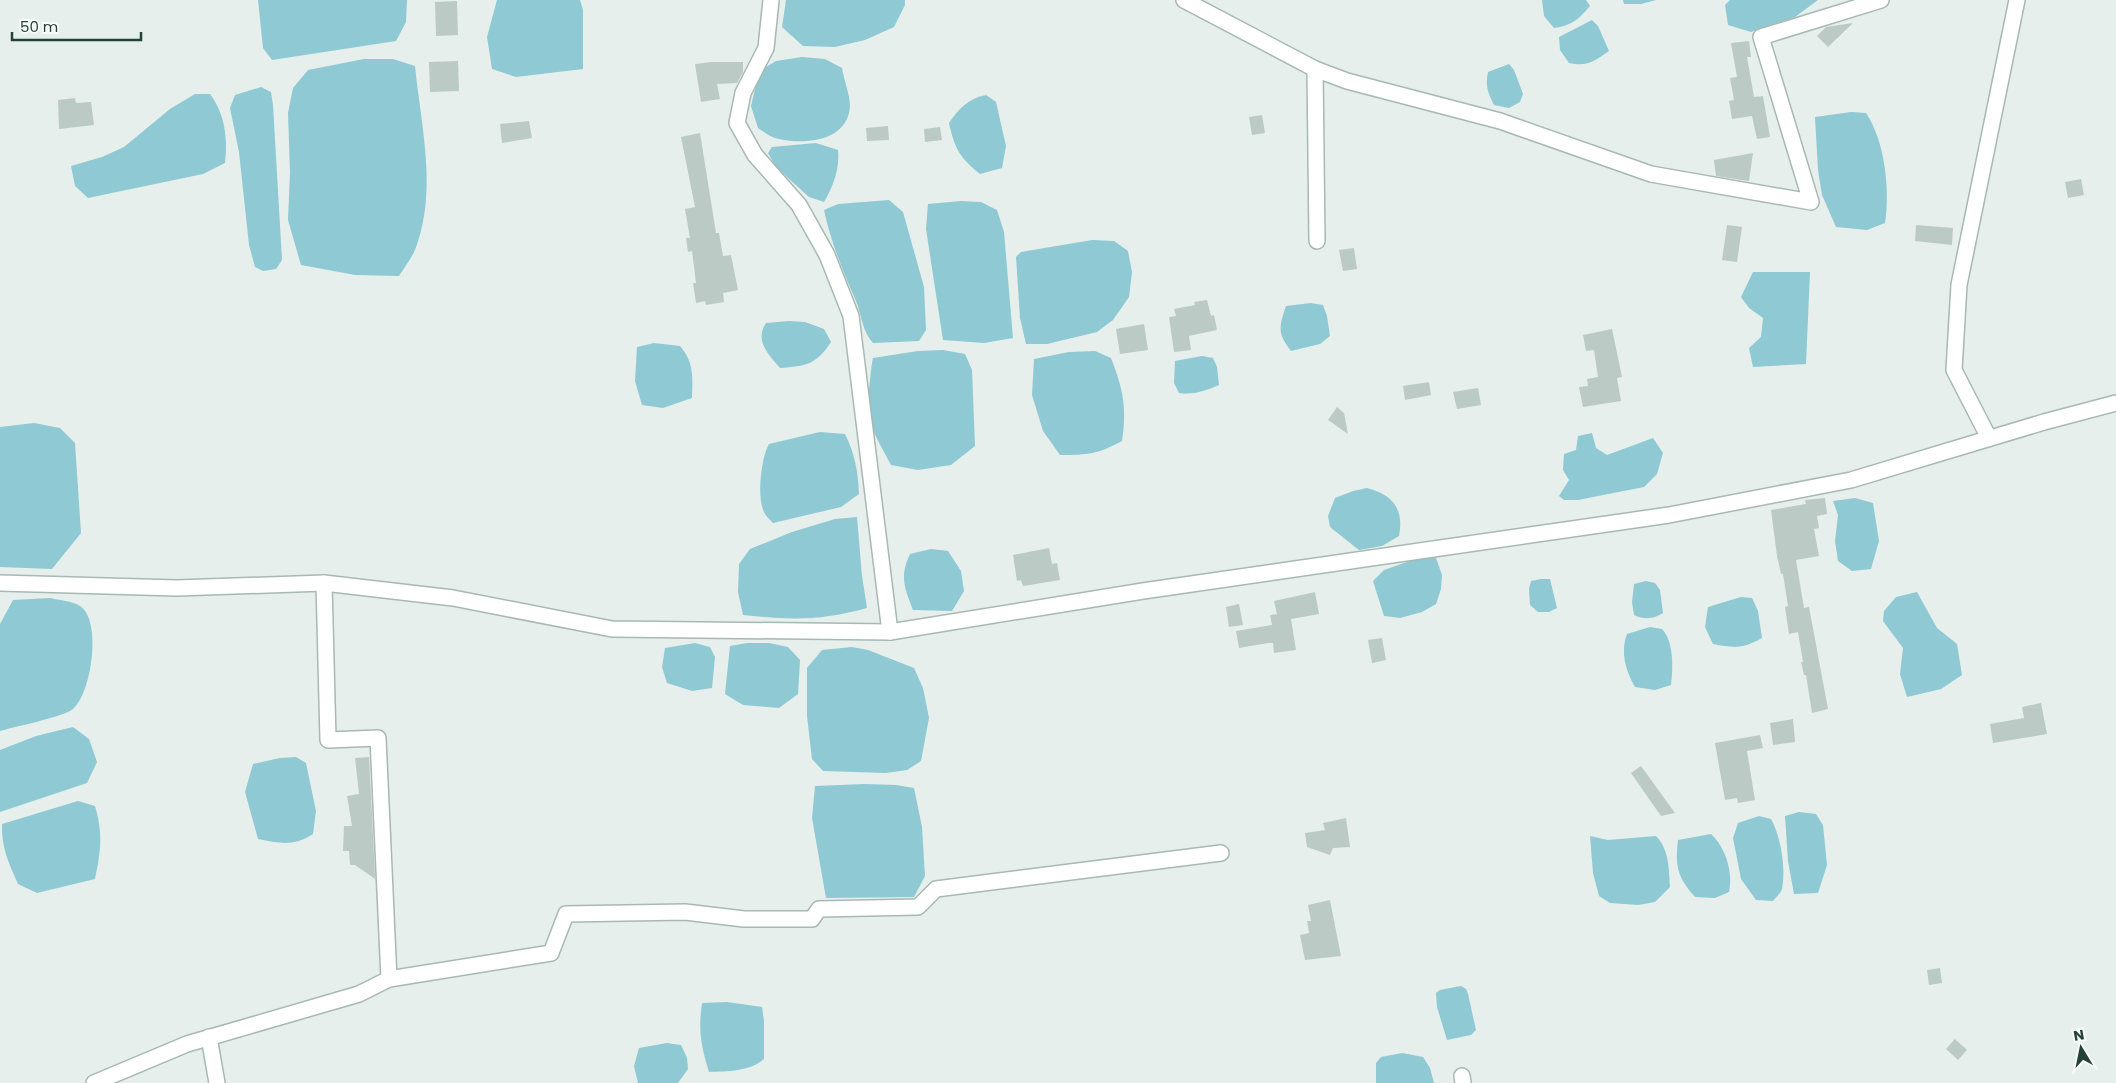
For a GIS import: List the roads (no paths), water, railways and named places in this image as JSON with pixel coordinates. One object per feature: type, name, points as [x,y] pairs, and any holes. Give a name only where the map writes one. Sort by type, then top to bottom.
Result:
[{"type":"street","points":[[771,0],[766,48],[743,93],[736,123],[755,156],[799,205],[827,255],[851,316],[890,632]]},
{"type":"street","points":[[1184,0],[1315,70],[1347,81],[1500,122],[1651,174],[1811,202],[1761,38],[1881,0]]},
{"type":"street","points":[[1989,438],[1954,370],[1959,285],[2017,0]]},
{"type":"street","points":[[1315,70],[1317,241]]},
{"type":"street","points":[[0,583],[177,588],[324,583],[453,598],[612,629],[890,632],[1143,591],[1669,516],[1851,480],[2116,402]]},
{"type":"street","points":[[324,583],[328,740],[378,738],[389,979]]},
{"type":"street","points":[[94,1083],[187,1044],[359,994],[389,979],[551,953],[566,914],[685,912],[744,919],[812,919],[819,909],[918,907],[936,889],[1220,852]]},
{"type":"street","points":[[209,1037],[217,1083]]},
{"type":"water","points":[[258,0],[407,0],[406,22],[396,41],[272,60],[263,48]]},
{"type":"water","points":[[497,0],[580,0],[583,10],[583,69],[516,77],[492,69],[487,37]]},
{"type":"water","points":[[786,0],[905,0],[905,5],[894,27],[865,40],[835,47],[803,46],[782,27]]},
{"type":"water","points":[[1542,0],[1586,0],[1590,6],[1574,21],[1565,26],[1554,28],[1544,16]]},
{"type":"water","points":[[1623,0],[1656,0],[1641,4],[1624,4]]},
{"type":"water","points":[[1730,0],[1818,0],[1795,17],[1751,32],[1728,25],[1725,5]]},
{"type":"water","points":[[1592,20],[1598,26],[1609,51],[1586,64],[1569,63],[1560,50],[1559,37]]},
{"type":"water","points":[[802,57],[825,59],[842,68],[850,102],[847,118],[842,127],[824,138],[790,141],[768,135],[758,128],[751,106],[756,85],[766,67],[776,61]]},
{"type":"water","points":[[364,59],[393,59],[415,66],[426,158],[426,205],[415,250],[399,276],[355,275],[301,265],[288,220],[290,173],[288,113],[293,88],[308,70]]},
{"type":"water","points":[[1509,64],[1514,70],[1523,94],[1520,102],[1509,108],[1494,105],[1487,81],[1488,72]]},
{"type":"water","points":[[261,87],[271,92],[273,105],[282,260],[276,269],[263,271],[255,267],[249,245],[239,152],[230,108],[235,95]]},
{"type":"water","points":[[195,94],[210,94],[219,110],[226,136],[225,163],[203,174],[88,198],[75,186],[71,166],[102,157],[124,147],[170,109]]},
{"type":"water","points":[[986,95],[996,102],[1006,146],[1002,168],[980,174],[967,163],[959,152],[953,140],[949,123],[964,105],[980,96]]},
{"type":"water","points":[[1851,112],[1866,113],[1878,137],[1882,151],[1887,196],[1885,223],[1867,230],[1836,227],[1822,195],[1818,170],[1815,117]]},
{"type":"water","points":[[816,143],[838,150],[838,164],[835,177],[824,202],[809,197],[776,167],[768,153],[772,147]]},
{"type":"water","points":[[889,200],[903,212],[924,287],[926,330],[919,341],[873,343],[869,338],[842,268],[824,210],[838,204]]},
{"type":"water","points":[[961,201],[981,202],[997,210],[1004,232],[1013,338],[984,343],[943,340],[926,229],[928,204]]},
{"type":"water","points":[[1092,240],[1114,241],[1128,251],[1132,272],[1129,297],[1113,320],[1097,332],[1047,344],[1026,344],[1020,318],[1016,257],[1021,252]]},
{"type":"water","points":[[1753,272],[1810,272],[1806,364],[1753,367],[1749,348],[1761,337],[1763,318],[1749,308],[1741,297]]},
{"type":"water","points":[[1311,303],[1323,305],[1330,336],[1320,344],[1291,351],[1281,334],[1282,319],[1286,306]]},
{"type":"water","points":[[805,322],[824,329],[831,342],[826,350],[810,363],[780,368],[764,347],[762,342],[763,330],[766,323]]},
{"type":"water","points":[[654,343],[680,346],[685,352],[692,371],[692,398],[663,408],[642,405],[635,381],[637,347]]},
{"type":"water","points":[[943,350],[965,354],[972,370],[975,446],[951,465],[918,470],[891,465],[868,416],[873,358],[918,351]]},
{"type":"water","points":[[1095,351],[1111,358],[1118,379],[1124,408],[1122,441],[1092,453],[1060,455],[1043,431],[1032,395],[1034,359],[1069,352]]},
{"type":"water","points":[[1202,356],[1213,358],[1217,367],[1219,385],[1199,392],[1179,393],[1174,383],[1175,361]]},
{"type":"water","points":[[34,423],[60,428],[75,443],[81,533],[52,569],[0,567],[0,427]]},
{"type":"water","points":[[820,432],[845,434],[855,463],[859,494],[841,507],[773,523],[762,507],[760,489],[762,468],[769,444]]},
{"type":"water","points":[[1592,433],[1596,448],[1607,455],[1653,438],[1663,453],[1657,474],[1644,487],[1578,500],[1564,500],[1559,496],[1569,480],[1563,470],[1564,454],[1576,450],[1578,436]]},
{"type":"water","points":[[1367,488],[1384,495],[1395,505],[1400,519],[1399,536],[1382,546],[1359,550],[1330,527],[1328,516],[1335,498]]},
{"type":"water","points":[[1855,498],[1873,503],[1879,541],[1871,569],[1852,571],[1838,561],[1835,541],[1838,515],[1833,501]]},
{"type":"water","points":[[857,517],[867,608],[835,615],[805,618],[743,615],[738,592],[739,564],[750,549],[792,532],[835,519]]},
{"type":"water","points":[[931,549],[948,551],[961,571],[964,591],[952,611],[913,610],[904,582],[907,562],[910,554]]},
{"type":"water","points":[[1424,556],[1436,558],[1442,575],[1441,589],[1436,604],[1422,612],[1400,618],[1384,616],[1373,581],[1384,570]]},
{"type":"water","points":[[1550,579],[1557,608],[1549,612],[1538,612],[1530,605],[1529,589],[1531,581]]},
{"type":"water","points":[[1646,581],[1655,583],[1660,590],[1663,613],[1656,617],[1642,618],[1634,615],[1632,602],[1634,584]]},
{"type":"water","points":[[1917,592],[1937,628],[1957,644],[1962,675],[1941,689],[1907,697],[1900,674],[1903,648],[1883,621],[1884,611],[1896,597]]},
{"type":"water","points":[[1741,597],[1752,598],[1758,611],[1762,638],[1738,647],[1713,644],[1705,627],[1708,607]]},
{"type":"water","points":[[50,598],[77,604],[87,614],[91,626],[92,657],[85,688],[80,701],[68,712],[0,731],[0,624],[13,600]]},
{"type":"water","points":[[1650,627],[1662,629],[1666,634],[1672,656],[1671,685],[1655,690],[1635,687],[1629,675],[1624,655],[1627,634]]},
{"type":"water","points":[[695,643],[710,647],[715,657],[712,688],[692,691],[667,683],[662,667],[665,648]]},
{"type":"water","points":[[747,643],[769,643],[788,647],[800,660],[798,694],[779,708],[743,705],[725,694],[730,646]]},
{"type":"water","points":[[852,647],[868,650],[914,668],[923,688],[929,718],[921,761],[907,770],[886,773],[823,771],[812,759],[807,716],[807,668],[822,650]]},
{"type":"water","points":[[73,727],[89,739],[97,762],[87,783],[0,812],[0,750],[36,736]]},
{"type":"water","points":[[296,757],[306,763],[316,811],[313,834],[299,841],[286,843],[258,839],[245,792],[253,764],[280,758]]},
{"type":"water","points":[[896,785],[914,788],[922,827],[925,876],[914,897],[826,898],[812,818],[815,786]]},
{"type":"water","points":[[78,801],[95,806],[98,816],[100,842],[95,879],[37,893],[18,884],[4,848],[2,824]]},
{"type":"water","points":[[1799,812],[1816,814],[1823,825],[1827,865],[1818,893],[1794,894],[1788,861],[1785,816]]},
{"type":"water","points":[[1759,816],[1771,819],[1778,835],[1782,853],[1782,889],[1773,901],[1756,900],[1741,879],[1733,838],[1738,823]]},
{"type":"water","points":[[1711,834],[1721,846],[1727,861],[1730,876],[1729,892],[1715,898],[1695,897],[1684,883],[1679,871],[1677,864],[1678,840]]},
{"type":"water","points":[[1590,836],[1608,840],[1656,836],[1666,853],[1670,887],[1655,902],[1638,905],[1610,903],[1599,896],[1593,873]]},
{"type":"water","points":[[1461,986],[1466,989],[1468,994],[1476,1030],[1471,1035],[1447,1040],[1437,1007],[1436,993],[1440,990]]},
{"type":"water","points":[[727,1002],[762,1007],[764,1059],[745,1069],[709,1072],[701,1038],[702,1003]]},
{"type":"water","points":[[667,1043],[681,1045],[687,1058],[688,1069],[678,1083],[638,1083],[634,1066],[639,1048]]},
{"type":"water","points":[[1402,1053],[1423,1057],[1430,1068],[1434,1083],[1376,1083],[1376,1063],[1381,1057]]}]
